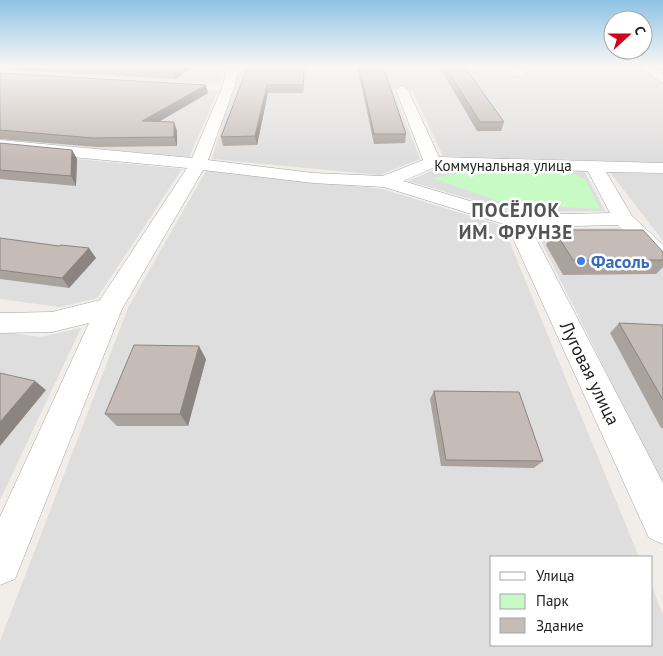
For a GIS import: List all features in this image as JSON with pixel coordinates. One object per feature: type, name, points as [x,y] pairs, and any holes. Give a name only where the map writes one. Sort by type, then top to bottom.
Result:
[{"type":"street","points":[[0,564],[109,308],[198,164],[222,97]]},
{"type":"street","points":[[405,97],[433,162]]},
{"type":"street","name":"Коммунальная улица","points":[[0,146],[198,164],[313,178],[385,182],[433,162],[663,168]]},
{"type":"street","points":[[594,166],[624,219],[661,254]]},
{"type":"street","points":[[385,182],[516,221],[624,219]]},
{"type":"street","name":"Луговая улица","points":[[516,221],[663,524]]},
{"type":"street","points":[[0,324],[52,322],[109,308]]},
{"type":"shaded area","points":[[0,97],[216,97],[189,157],[0,140]]},
{"type":"shaded area","points":[[230,97],[396,97],[420,159],[380,175],[212,159]]},
{"type":"shaded area","points":[[415,97],[663,97],[663,163],[443,156]]},
{"type":"shaded area","points":[[0,152],[182,169],[97,298],[60,307],[0,299]]},
{"type":"shaded area","points":[[439,168],[584,171],[605,211],[515,212],[408,181]]},
{"type":"shaded area","points":[[206,171],[382,189],[503,226],[639,556],[490,556],[490,646],[653,646],[653,590],[663,615],[663,656],[0,656],[0,641],[128,308]]},
{"type":"shaded area","points":[[610,172],[663,174],[663,241]]},
{"type":"shaded area","points":[[618,228],[663,264],[663,486],[535,229]]},
{"type":"shaded area","points":[[81,328],[0,500],[0,331],[40,337]]},
{"type":"green space","points":[[491,168],[571,173],[585,179],[600,209],[507,204],[432,178]]},
{"type":"building","points":[[0,97],[185,97],[142,121],[174,122],[174,137],[93,138],[0,130]]},
{"type":"building","points":[[236,97],[264,97],[255,136],[221,137]]},
{"type":"building","points":[[366,97],[393,97],[406,134],[374,134]]},
{"type":"building","points":[[464,97],[486,97],[504,122],[480,122]]},
{"type":"building","points":[[0,143],[72,150],[71,176],[0,170]]},
{"type":"building","points":[[554,230],[643,230],[663,252],[663,260],[573,260]]},
{"type":"building","points":[[0,238],[89,248],[62,278],[0,270]]},
{"type":"building","points":[[619,323],[663,325],[663,400]]},
{"type":"building","points":[[134,345],[199,346],[180,414],[105,414]]},
{"type":"building","points":[[0,373],[35,381],[0,422]]},
{"type":"building","points":[[434,391],[519,392],[543,461],[446,460]]},
{"type":"place","name":"Фасоль","points":[[581,261]]},
{"type":"district","name":"ПОСЁЛОК ИМ. ФРУНЗЕ","points":[[516,221]]}]
